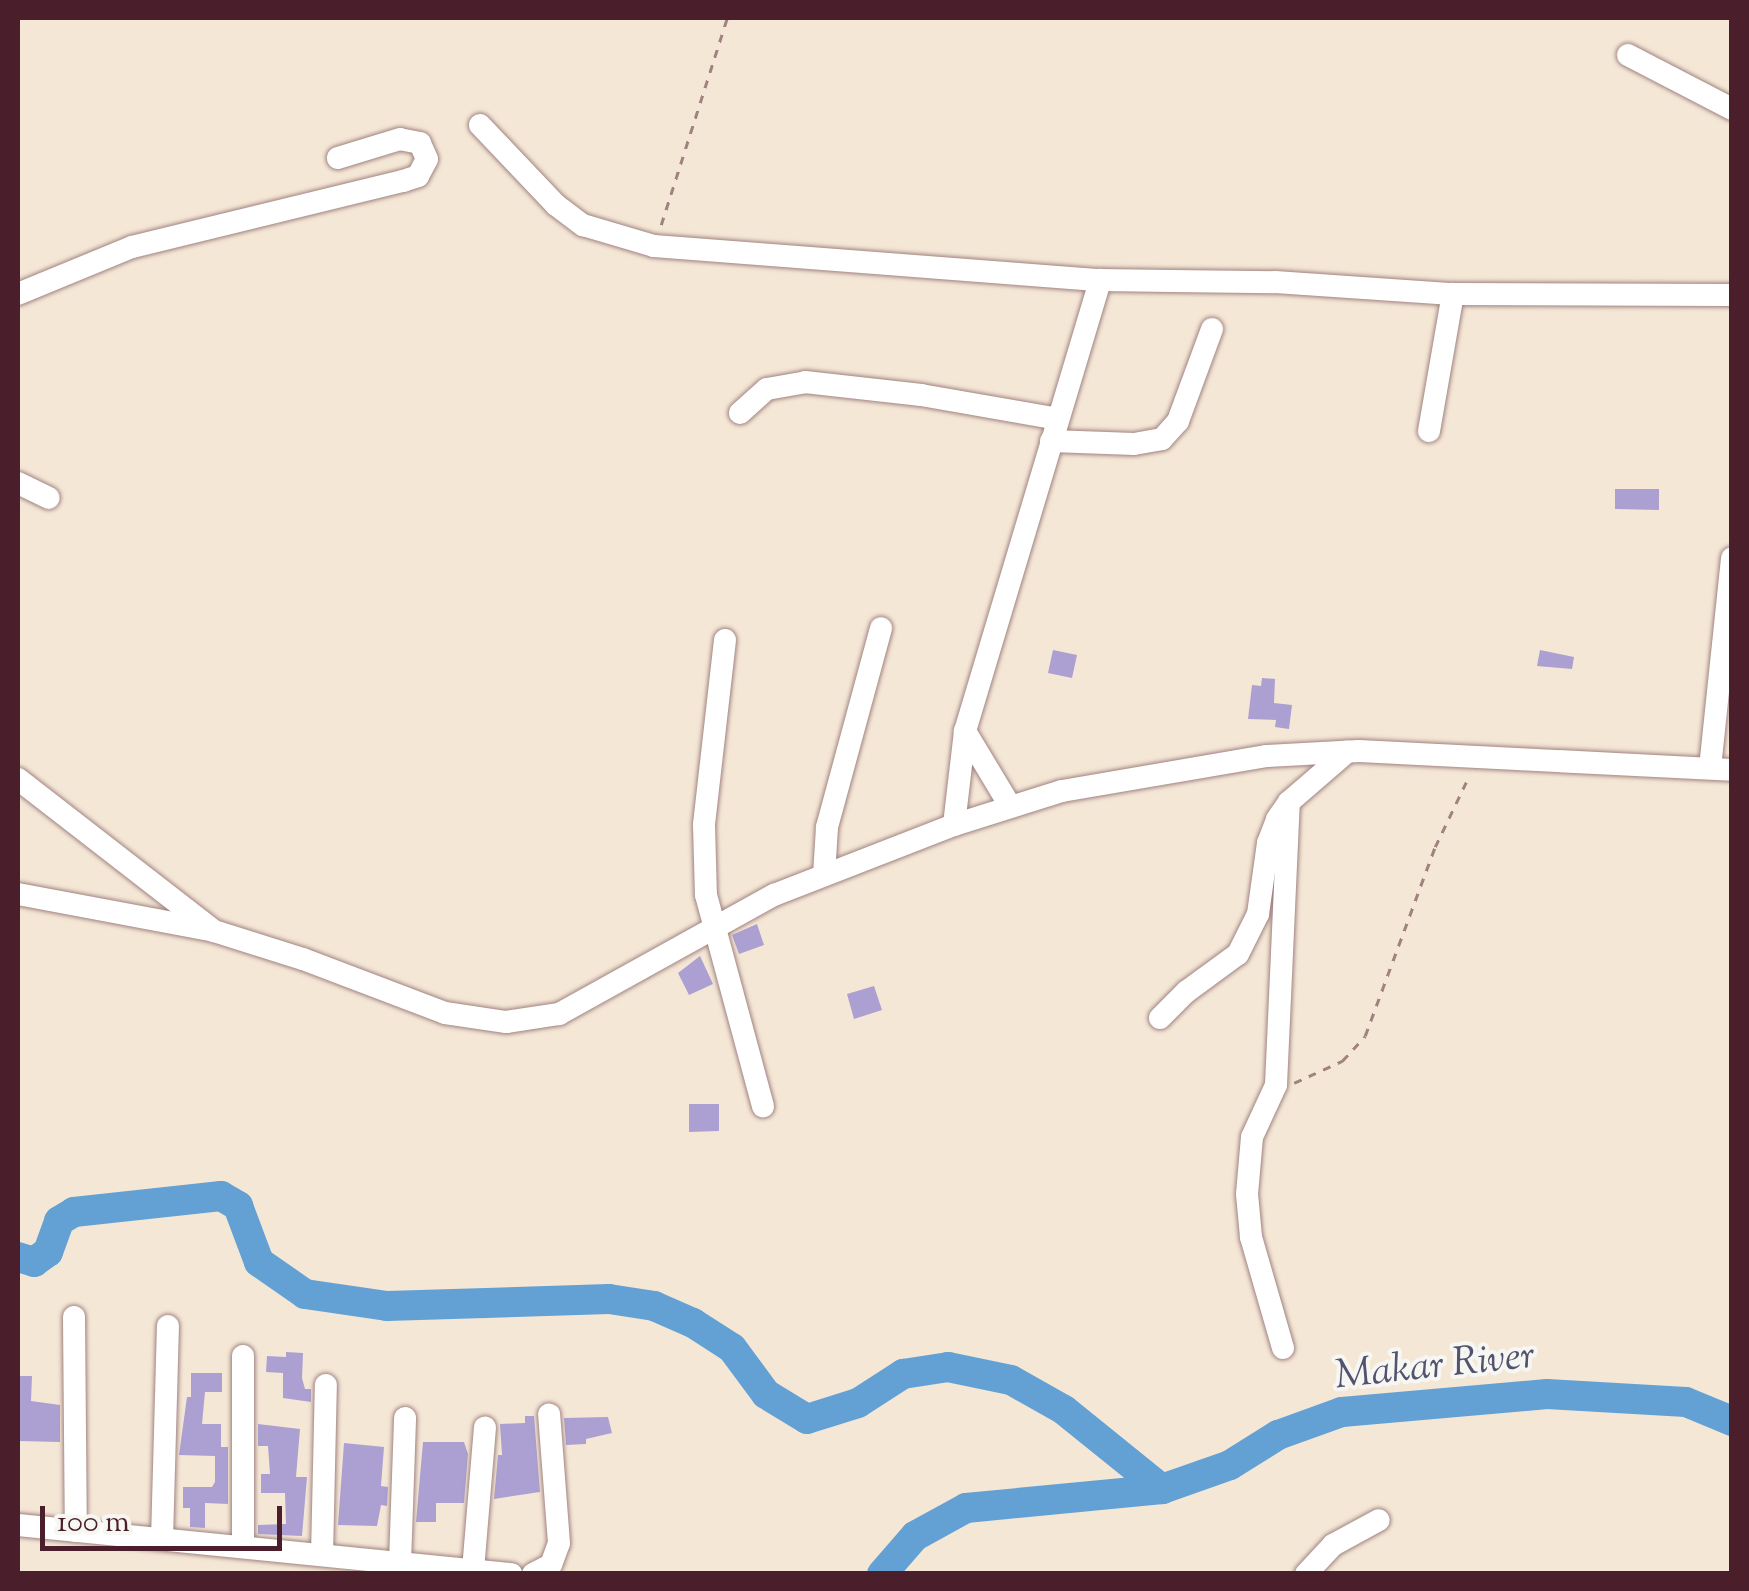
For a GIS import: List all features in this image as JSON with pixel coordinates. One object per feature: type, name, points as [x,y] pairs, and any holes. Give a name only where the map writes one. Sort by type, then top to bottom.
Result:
[{"type":"street","points":[[1628,55],[1732,109]]},
{"type":"street","points":[[480,125],[556,204],[583,224],[654,246],[863,265],[1100,280],[1275,282],[1453,294],[1732,296]]},
{"type":"street","points":[[18,294],[132,247],[403,181],[425,169],[427,159],[420,143],[400,140],[338,158]]},
{"type":"street","points":[[954,826],[965,731],[1100,280]]},
{"type":"street","points":[[1429,430],[1453,294]]},
{"type":"street","points":[[740,413],[779,384],[804,382],[921,395],[1054,430],[1134,444],[1162,439],[1178,421],[1212,329]]},
{"type":"street","points":[[18,483],[49,498]]},
{"type":"street","points":[[18,894],[214,931],[303,959],[444,1013],[506,1022],[559,1014],[712,926],[824,874],[1010,806],[1098,784],[1268,756],[1347,752],[1721,769],[1732,558]]},
{"type":"street","points":[[824,874],[827,827],[881,628]]},
{"type":"street","points":[[725,640],[704,825],[706,895],[764,1106]]},
{"type":"street","points":[[965,731],[1010,806]]},
{"type":"street","points":[[1160,1018],[1238,954],[1252,934],[1268,842],[1289,802],[1347,752]]},
{"type":"street","points":[[18,779],[214,931]]},
{"type":"street","points":[[1283,1348],[1254,1250],[1248,1194],[1252,1137],[1270,1103],[1278,1060],[1289,802]]},
{"type":"street","points":[[74,1317],[76,1530]]},
{"type":"street","points":[[162,1539],[168,1326]]},
{"type":"street","points":[[243,1548],[244,1356]]},
{"type":"street","points":[[322,1556],[326,1386]]},
{"type":"street","points":[[533,1574],[551,1565],[560,1542],[549,1414]]},
{"type":"street","points":[[400,1563],[405,1418]]},
{"type":"street","points":[[473,1570],[485,1428]]},
{"type":"street","points":[[1306,1574],[1332,1545],[1378,1520]]},
{"type":"street","points":[[18,1525],[512,1574]]},
{"type":"path","points":[[654,246],[727,18]]},
{"type":"path","points":[[1270,1103],[1289,1085],[1342,1061],[1365,1036],[1435,847],[1478,758]]},
{"type":"building","points":[[1615,489],[1659,489],[1659,510],[1615,509]]},
{"type":"building","points":[[1053,650],[1077,655],[1072,678],[1048,673]]},
{"type":"building","points":[[1540,650],[1574,657],[1572,669],[1537,666]]},
{"type":"building","points":[[1262,678],[1275,679],[1274,703],[1292,705],[1289,729],[1275,727],[1276,720],[1248,719],[1252,685],[1261,686]]},
{"type":"building","points":[[757,924],[764,945],[739,954],[732,935]]},
{"type":"building","points":[[700,956],[713,984],[689,995],[678,973]]},
{"type":"building","points":[[874,986],[882,1010],[854,1019],[847,994]]},
{"type":"building","points":[[689,1104],[719,1104],[719,1131],[689,1132]]},
{"type":"building","points":[[286,1352],[303,1353],[302,1378],[305,1389],[311,1389],[311,1402],[283,1398],[283,1373],[266,1372],[267,1356],[286,1357]]},
{"type":"building","points":[[191,1373],[222,1373],[222,1392],[205,1392],[202,1424],[221,1424],[221,1447],[228,1447],[228,1504],[205,1503],[205,1528],[190,1527],[190,1508],[183,1508],[183,1487],[212,1487],[215,1482],[215,1456],[179,1455],[187,1397],[191,1397]]},
{"type":"building","points":[[20,1376],[32,1376],[31,1401],[60,1405],[60,1442],[18,1441]]},
{"type":"building","points":[[525,1416],[534,1416],[540,1492],[494,1499],[498,1455],[502,1455],[500,1424],[525,1423]]},
{"type":"building","points":[[608,1417],[612,1433],[586,1439],[586,1444],[566,1445],[564,1418]]},
{"type":"building","points":[[258,1424],[300,1429],[296,1477],[307,1477],[302,1536],[258,1534],[258,1525],[286,1524],[285,1493],[261,1493],[261,1474],[270,1474],[268,1446],[258,1446]]},
{"type":"building","points":[[423,1442],[464,1442],[468,1454],[464,1503],[436,1503],[436,1522],[416,1522]]},
{"type":"building","points":[[344,1443],[384,1447],[381,1486],[388,1487],[387,1506],[381,1505],[377,1526],[338,1525]]},
{"type":"waterway","points":[[18,1257],[34,1262],[48,1252],[59,1221],[74,1212],[221,1196],[238,1206],[259,1262],[305,1294],[387,1306],[609,1299],[654,1306],[693,1323],[732,1348],[766,1394],[807,1419],[858,1403],[903,1374],[948,1367],[1011,1380],[1064,1410],[1162,1489]]},
{"type":"waterway","name":"Makar River","points":[[882,1574],[915,1536],[966,1508],[1162,1489],[1230,1465],[1278,1435],[1342,1412],[1547,1394],[1686,1402],[1732,1421]]}]
